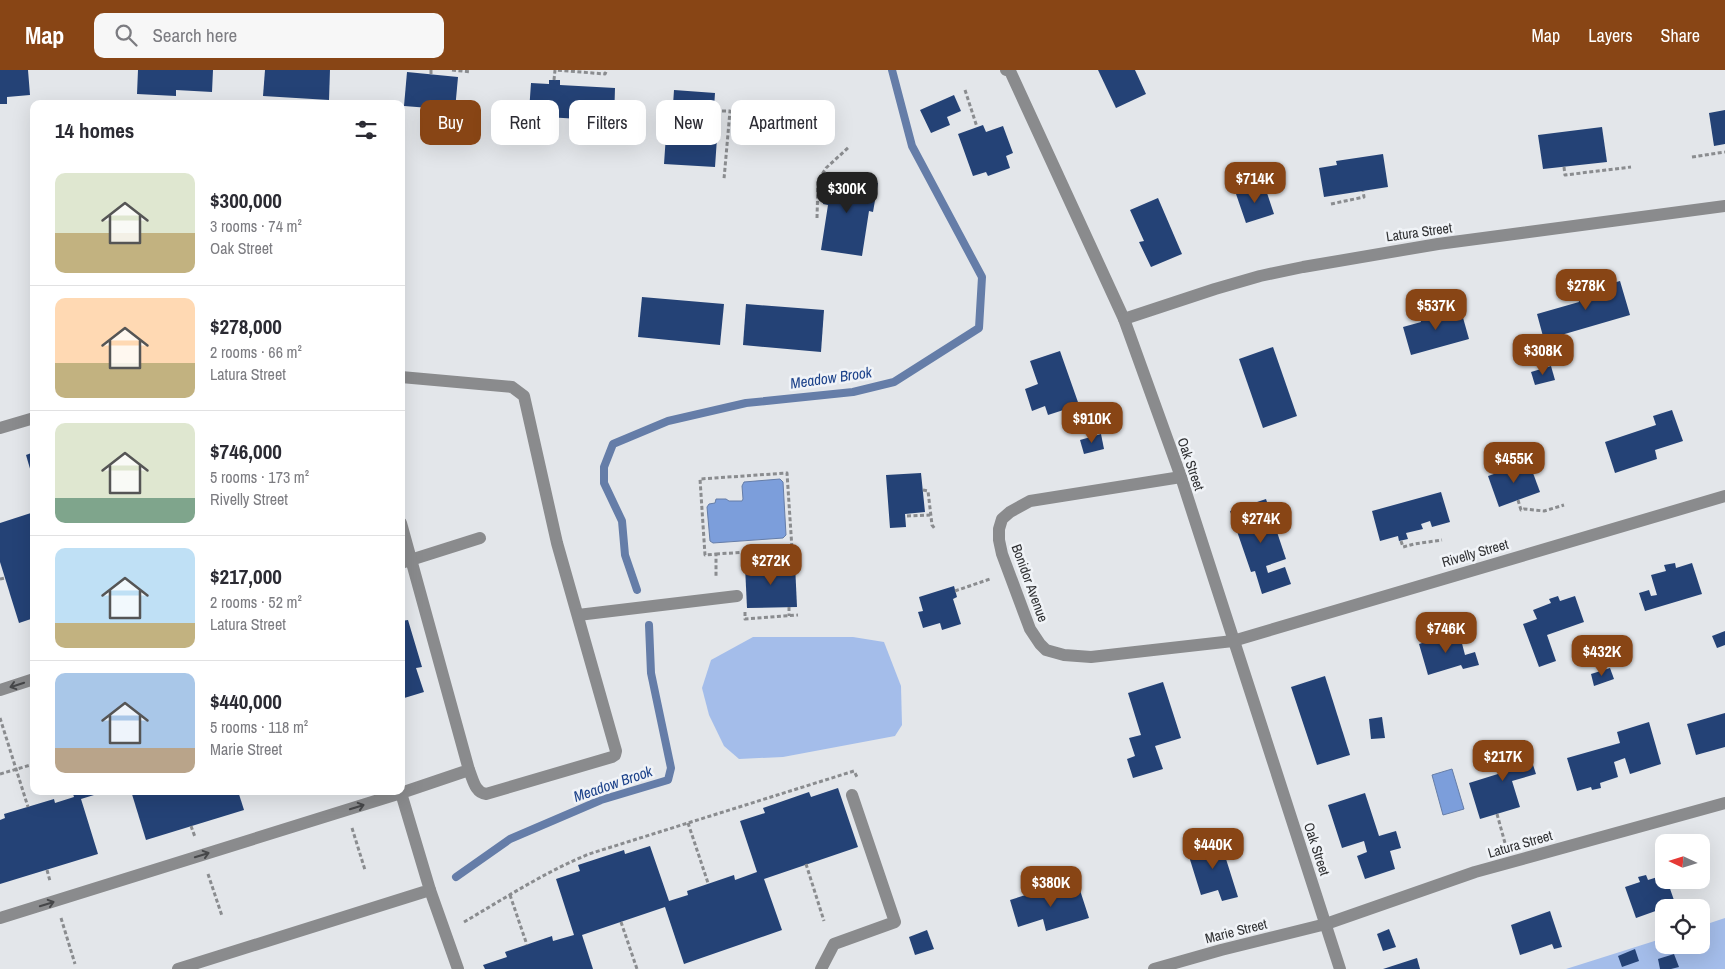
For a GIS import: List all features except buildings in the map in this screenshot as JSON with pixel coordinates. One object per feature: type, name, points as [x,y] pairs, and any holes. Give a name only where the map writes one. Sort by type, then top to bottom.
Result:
[{"type":"street","name":"Oak Street","points":[[1006,70],[1010,71],[1124,319],[1181,478],[1340,969]]},
{"type":"street","name":"Latura Street","points":[[1124,319],[1260,276],[1303,267],[1438,244],[1725,206]]},
{"type":"street","points":[[405,377],[512,387],[524,396],[557,543],[616,751],[615,755],[486,794],[482,794],[477,790],[469,770],[407,561],[405,548]]},
{"type":"street","points":[[0,428],[30,419]]},
{"type":"street","name":"Bonidor Avenue","points":[[1181,478],[1030,501],[1019,506],[1002,519],[999,529],[1000,547],[1033,634],[1040,644],[1055,653],[1073,657],[1091,657],[1233,641]]},
{"type":"street","name":"Rivelly Street","points":[[1233,641],[1725,496]]},
{"type":"street","points":[[407,561],[480,538]]},
{"type":"street","points":[[578,615],[737,596]]},
{"type":"street","points":[[0,690],[30,680]]},
{"type":"street","points":[[405,791],[469,770]]},
{"type":"street","points":[[0,918],[394,795]]},
{"type":"street","points":[[401,795],[430,890],[458,969]]},
{"type":"street","points":[[821,969],[834,944],[895,922],[852,795]]},
{"type":"street","name":"Latura Street","points":[[1326,924],[1475,872],[1725,803]]},
{"type":"street","points":[[178,969],[430,890]]},
{"type":"street","name":"Marie Street","points":[[1154,969],[1220,950],[1326,924]]},
{"type":"path","points":[[452,70],[471,72]]},
{"type":"path","points":[[554,80],[555,70],[605,74],[607,70]]},
{"type":"path","points":[[965,90],[977,127]]},
{"type":"path","points":[[722,111],[730,111],[724,179]]},
{"type":"path","points":[[817,218],[818,181],[826,168],[849,146]]},
{"type":"path","points":[[1692,157],[1725,152]]},
{"type":"path","points":[[1564,167],[1565,175],[1631,167]]},
{"type":"path","points":[[1331,204],[1364,196],[1363,191]]},
{"type":"path","points":[[787,472],[792,549],[716,554],[705,555],[700,479],[787,472]]},
{"type":"path","points":[[923,490],[928,491],[930,515],[935,529]]},
{"type":"path","points":[[1518,500],[1521,510],[1544,511],[1564,505]]},
{"type":"path","points":[[907,516],[930,515]]},
{"type":"path","points":[[1401,541],[1403,547],[1442,540]]},
{"type":"path","points":[[716,554],[716,599]]},
{"type":"path","points":[[955,591],[1009,573]]},
{"type":"path","points":[[0,579],[5,578]]},
{"type":"path","points":[[737,596],[744,609],[745,619],[798,615]]},
{"type":"path","points":[[789,607],[789,616]]},
{"type":"path","points":[[0,718],[28,807]]},
{"type":"path","points":[[0,774],[30,765]]},
{"type":"path","points":[[464,922],[574,860],[589,854],[854,771],[859,784],[852,795]]},
{"type":"path","points":[[1497,814],[1505,843]]},
{"type":"path","points":[[688,823],[708,884]]},
{"type":"path","points":[[806,864],[824,921]]},
{"type":"path","points":[[510,895],[527,945]]},
{"type":"path","points":[[621,922],[637,969]]},
{"type":"shaded area","points":[[780,479],[783,482],[786,535],[783,538],[713,543],[710,541],[707,507],[709,504],[715,503],[716,499],[742,501],[742,486],[744,482]]},
{"type":"shaded area","points":[[753,637],[853,637],[884,642],[901,686],[902,725],[895,736],[783,757],[739,759],[724,746],[709,715],[702,688],[711,660]]},
{"type":"shaded area","points":[[1452,769],[1464,809],[1443,815],[1432,775]]},
{"type":"shaded area","points":[[1725,918],[1725,969],[1566,969],[1655,941],[1655,954],[1710,954],[1710,923]]},
{"type":"waterway","name":"Meadow Brook","points":[[637,590],[625,555],[622,521],[604,483],[604,467],[613,444],[668,421],[746,403],[853,392],[894,382],[979,328],[982,277],[912,146],[892,70]]},
{"type":"waterway","name":"Meadow Brook","points":[[456,877],[510,839],[601,800],[668,780],[671,768],[651,673],[649,625]]}]
